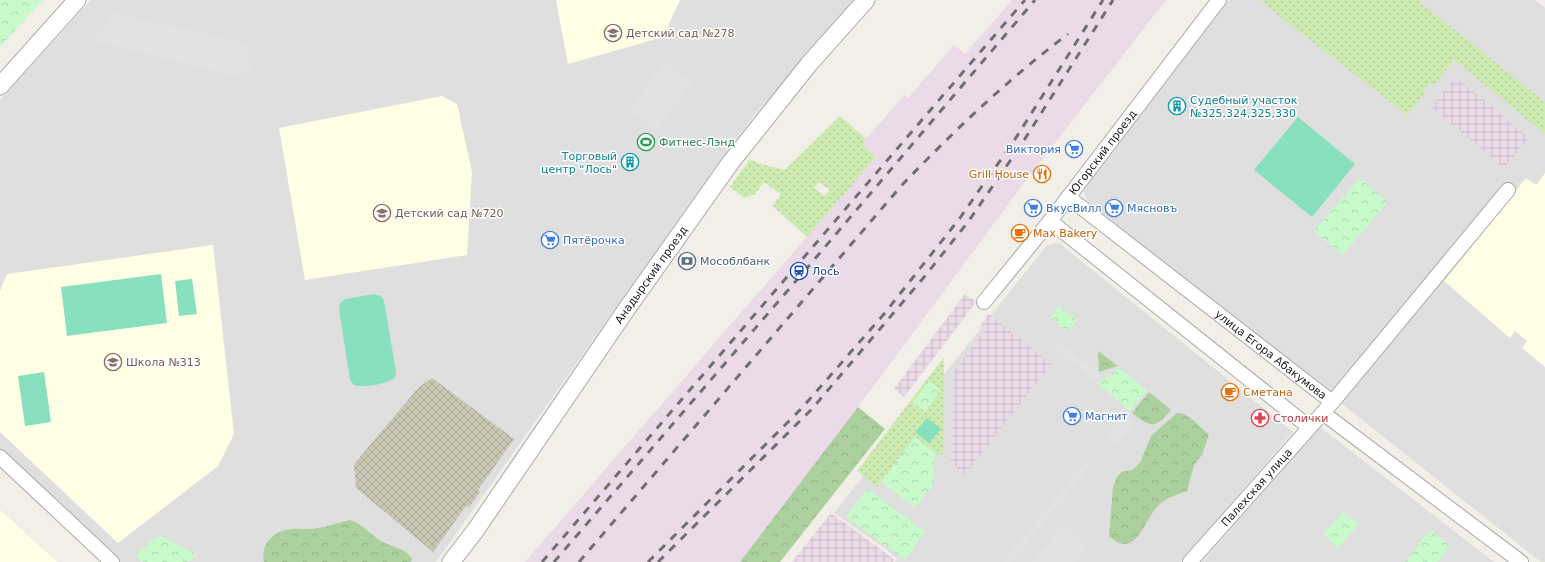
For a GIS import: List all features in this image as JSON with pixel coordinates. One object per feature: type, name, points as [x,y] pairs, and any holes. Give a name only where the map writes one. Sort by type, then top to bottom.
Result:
[{"type":"street","points":[[0,86],[77,0]]},
{"type":"street","name":"Анадырский проезд","points":[[451,562],[476,531],[630,304],[735,158],[809,64],[866,0]]},
{"type":"street","name":"Югорский проезд","points":[[984,302],[1050,221],[1219,0]]},
{"type":"street","name":"улица Егора Абакумова","points":[[1068,197],[1332,402],[1508,190]]},
{"type":"street","points":[[1050,221],[1309,427]]},
{"type":"street","name":"Палехская улица","points":[[1190,562],[1332,402]]},
{"type":"street","name":"улица Егора Абакумова","points":[[1322,413],[1521,562]]},
{"type":"street","points":[[0,457],[112,562]]},
{"type":"shaded area","points":[[91,0],[855,0],[752,118],[714,169],[436,562],[120,562],[0,451],[0,100]]},
{"type":"shaded area","name":"Детский сад №278","points":[[556,0],[680,0],[663,37],[568,64]]},
{"type":"shaded area","points":[[1012,0],[1166,0],[1030,175],[743,562],[525,562],[876,157],[862,144],[904,95],[908,98],[954,45],[965,54]]},
{"type":"shaded area","points":[[1229,0],[1535,0],[1545,8],[1545,562],[1541,562],[1087,201],[1082,186]]},
{"type":"shaded area","points":[[114,13],[246,43],[251,68],[234,75],[93,41]]},
{"type":"shaded area","points":[[663,62],[692,82],[657,131],[629,111]]},
{"type":"shaded area","points":[[1456,77],[1529,138],[1504,168],[1431,107]]},
{"type":"shaded area","name":"Детский сад №720","points":[[442,96],[457,104],[472,172],[467,255],[305,280],[279,128]]},
{"type":"shaded area","points":[[1545,173],[1545,367],[1522,348],[1527,341],[1515,331],[1510,338],[1444,281],[1526,178],[1536,185]]},
{"type":"shaded area","points":[[1059,243],[1293,432],[1180,562],[895,562],[897,559],[886,549],[834,513],[1047,245]]},
{"type":"shaded area","name":"Школа №313","points":[[213,245],[234,434],[218,466],[118,543],[0,432],[0,291],[7,274]]},
{"type":"shaded area","points":[[965,294],[976,302],[904,397],[894,389]]},
{"type":"shaded area","points":[[989,314],[1051,364],[965,475],[951,463],[954,371],[985,330],[980,326]]},
{"type":"shaded area","points":[[1059,342],[1102,376],[1097,382],[1054,347]]},
{"type":"shaded area","points":[[432,378],[514,439],[478,490],[480,492],[469,507],[466,506],[433,552],[356,488],[354,464],[419,387]]},
{"type":"shaded area","points":[[1125,414],[1135,423],[1115,445],[1105,436]]},
{"type":"shaded area","points":[[1320,427],[1494,562],[1202,562]]},
{"type":"shaded area","points":[[1085,462],[1090,466],[1012,562],[1003,562]]},
{"type":"shaded area","points":[[0,510],[57,562],[0,562]]},
{"type":"shaded area","points":[[831,513],[895,560],[893,562],[792,562]]},
{"type":"shaded area","points":[[1063,525],[1088,546],[1075,562],[1032,562]]},
{"type":"green space","points":[[0,0],[43,0],[0,47]]},
{"type":"green space","points":[[1260,0],[1417,0],[1545,102],[1545,134],[1454,60],[1433,86],[1430,83],[1423,91],[1425,93],[1407,115]]},
{"type":"green space","points":[[840,116],[866,139],[862,144],[876,157],[807,237],[773,206],[781,194],[764,182],[755,194],[744,198],[730,187],[750,159],[757,163],[785,170]],"holes":[[[819,182],[830,190],[825,196],[814,188]]]},
{"type":"green space","points":[[1298,117],[1355,164],[1312,217],[1254,170]]},
{"type":"green space","points":[[1360,178],[1388,202],[1342,255],[1314,231]]},
{"type":"green space","points":[[161,274],[167,323],[67,336],[61,287]]},
{"type":"green space","points":[[192,279],[197,314],[179,316],[175,281]]},
{"type":"green space","points":[[374,294],[381,296],[384,301],[396,372],[395,378],[386,382],[375,385],[359,386],[354,385],[350,380],[339,309],[340,303],[345,299]]},
{"type":"green space","points":[[1059,306],[1077,320],[1067,331],[1050,318]]},
{"type":"green space","points":[[1098,351],[1118,366],[1099,372]]},
{"type":"green space","points":[[944,357],[943,454],[935,453],[915,437],[877,487],[857,471]]},
{"type":"green space","points":[[1119,368],[1147,390],[1130,411],[1097,383]]},
{"type":"green space","points":[[44,372],[51,422],[25,426],[18,376]]},
{"type":"green space","points":[[929,381],[941,390],[925,412],[913,402]]},
{"type":"green space","points":[[1149,392],[1171,410],[1161,421],[1153,424],[1144,422],[1132,413]]},
{"type":"green space","points":[[858,407],[885,429],[780,562],[740,562]]},
{"type":"green space","points":[[1177,413],[1191,418],[1209,434],[1202,455],[1194,465],[1187,491],[1170,497],[1161,503],[1155,509],[1140,534],[1134,540],[1127,544],[1119,543],[1109,536],[1113,487],[1117,477],[1122,472],[1132,470],[1140,463],[1151,436]]},
{"type":"green space","points":[[927,418],[941,429],[929,443],[915,432]]},
{"type":"green space","points":[[915,437],[935,453],[933,485],[915,508],[881,482]]},
{"type":"green space","points":[[867,489],[925,532],[905,560],[846,517]]},
{"type":"green space","points":[[1343,511],[1359,524],[1338,548],[1323,534]]},
{"type":"green space","points":[[350,520],[362,526],[384,543],[401,549],[409,555],[412,559],[411,562],[264,562],[263,555],[266,544],[279,532],[292,529],[311,529]]},
{"type":"green space","points":[[1430,530],[1450,545],[1438,562],[1406,562]]},
{"type":"green space","points":[[159,535],[196,554],[188,562],[143,562],[135,555]]},
{"type":"railway","points":[[542,562],[1025,0]]},
{"type":"railway","points":[[554,562],[1035,0]]},
{"type":"railway","points":[[648,562],[802,408],[884,314],[960,218],[1012,144],[1103,0]]},
{"type":"railway","points":[[658,562],[811,410],[925,276],[968,222],[1021,145],[1113,0]]},
{"type":"railway","points":[[579,562],[902,185],[982,106],[1024,69],[1068,34]]},
{"type":"place","name":"Детский сад №278","points":[[613,33]]},
{"type":"place","name":"Судебный участок №325,324,325,330","points":[[1177,106]]},
{"type":"place","name":"Фитнес-Лэнд","points":[[646,142]]},
{"type":"place","name":"Виктория","points":[[1074,149]]},
{"type":"place","name":"Торговый центр \"Лось\"","points":[[630,162]]},
{"type":"place","name":"Grill House","points":[[1042,174]]},
{"type":"place","name":"ВкусВилл","points":[[1033,208]]},
{"type":"place","name":"Мясновъ","points":[[1114,208]]},
{"type":"place","name":"Детский сад №720","points":[[382,213]]},
{"type":"place","name":"Max Bakery","points":[[1020,233]]},
{"type":"place","name":"Пятёрочка","points":[[550,240]]},
{"type":"place","name":"Мособлбанк","points":[[687,261]]},
{"type":"place","name":"Лось","points":[[799,271]]},
{"type":"place","name":"Школа №313","points":[[113,362]]},
{"type":"place","name":"Сметана","points":[[1230,392]]},
{"type":"place","name":"Магнит","points":[[1072,416]]},
{"type":"place","name":"Столички","points":[[1260,418]]}]
